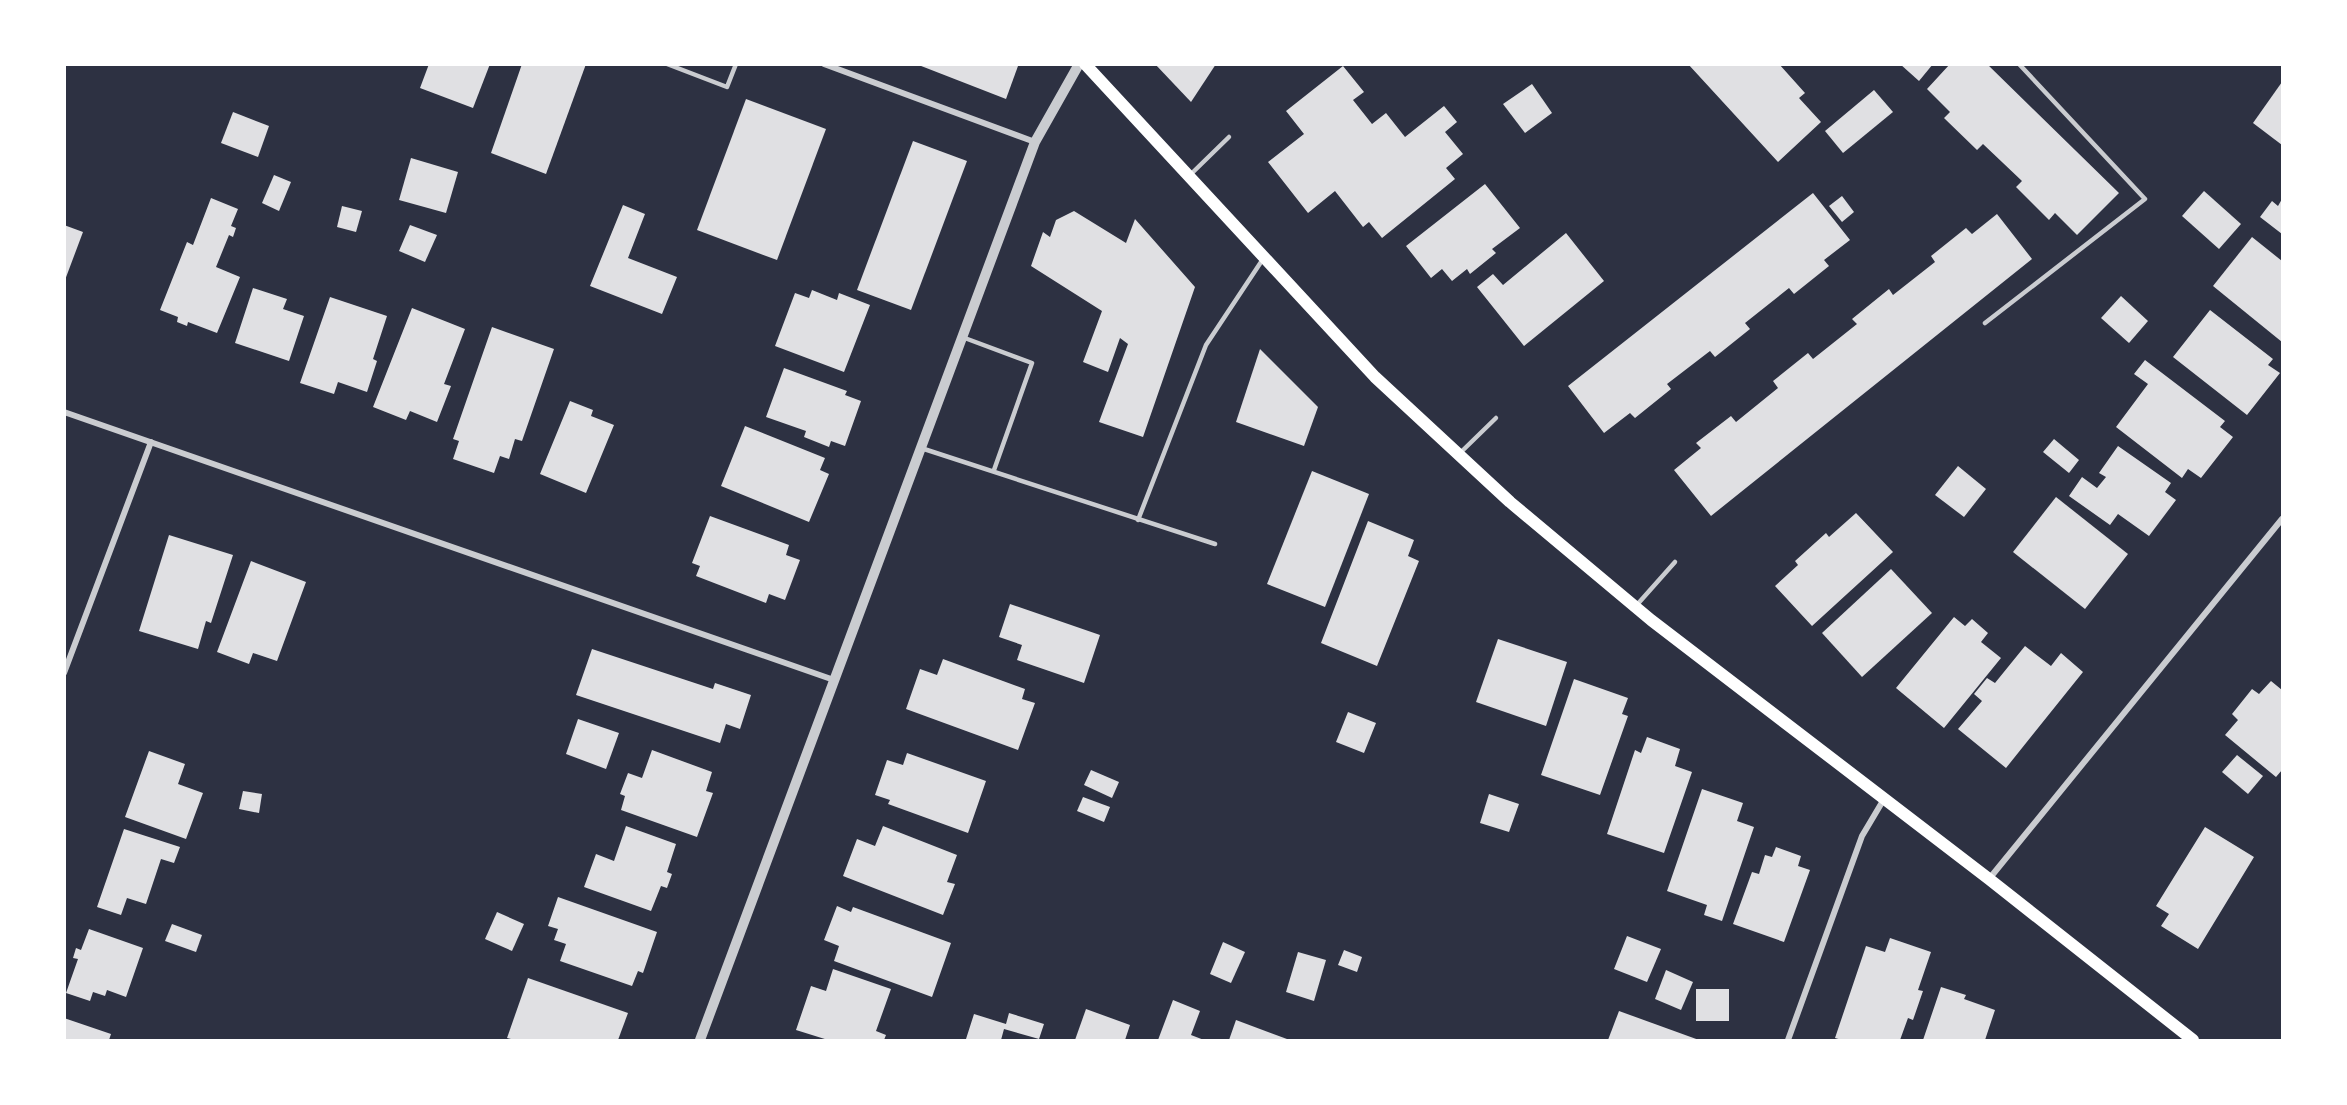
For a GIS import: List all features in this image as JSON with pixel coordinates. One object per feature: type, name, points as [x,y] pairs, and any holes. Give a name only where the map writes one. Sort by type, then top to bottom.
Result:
[{"type":"main road","points":[[1085,64],[1375,377],[1510,502],[1635,607],[1989,879],[2193,1041]]},
{"type":"street","points":[[824,64],[1035,142]]},
{"type":"street","points":[[700,1041],[1035,142],[1079,64]]},
{"type":"street","points":[[64,412],[834,680]]},
{"type":"street","points":[[64,673],[151,442]]},
{"type":"street","points":[[1989,879],[2283,519]]},
{"type":"street","points":[[1788,1041],[1862,836],[1885,799]]},
{"type":"lane","points":[[667,64],[727,87],[736,64]]},
{"type":"lane","points":[[1985,323],[2145,199],[2019,64]]},
{"type":"lane","points":[[1188,176],[1229,137]]},
{"type":"lane","points":[[1138,520],[1206,345],[1264,258]]},
{"type":"lane","points":[[962,337],[1032,363],[994,470]]},
{"type":"lane","points":[[1459,454],[1496,418]]},
{"type":"lane","points":[[921,448],[1215,544]]},
{"type":"lane","points":[[1635,607],[1675,562]]},
{"type":"building","points":[[429,64],[490,64],[473,108],[420,88]]},
{"type":"building","points":[[522,64],[586,64],[546,174],[491,153]]},
{"type":"building","points":[[916,64],[1017,64],[1018,66],[1006,99]]},
{"type":"building","points":[[1155,64],[1216,64],[1191,102]]},
{"type":"building","points":[[1688,64],[1779,64],[1805,93],[1799,98],[1821,122],[1778,162]]},
{"type":"building","points":[[1900,64],[1933,64],[1919,81]]},
{"type":"building","points":[[1950,64],[1987,64],[2119,193],[2077,235],[2055,213],[2049,220],[2016,187],[2022,181],[1983,144],[1977,150],[1944,118],[1950,112],[1927,89]]},
{"type":"building","points":[[1343,66],[1364,92],[1353,100],[1372,124],[1386,113],[1405,137],[1444,106],[1457,122],[1445,132],[1463,154],[1446,168],[1455,179],[1382,238],[1369,222],[1363,227],[1335,191],[1308,213],[1268,162],[1304,134],[1286,111]]},
{"type":"building","points":[[2282,82],[2282,145],[2253,123]]},
{"type":"building","points":[[1532,84],[1552,113],[1525,133],[1503,104]]},
{"type":"building","points":[[1874,90],[1893,112],[1843,153],[1825,131]]},
{"type":"building","points":[[746,99],[826,129],[777,260],[697,230]]},
{"type":"building","points":[[233,112],[269,126],[258,157],[221,143]]},
{"type":"building","points":[[913,141],[967,161],[911,310],[857,290]]},
{"type":"building","points":[[411,158],[458,172],[446,213],[399,200]]},
{"type":"building","points":[[274,175],[291,182],[279,211],[262,203]]},
{"type":"building","points":[[1485,184],[1520,228],[1492,249],[1496,253],[1470,274],[1467,269],[1452,281],[1442,269],[1431,278],[1406,246]]},
{"type":"building","points":[[2204,191],[2241,224],[2219,249],[2182,216]]},
{"type":"building","points":[[1813,193],[1850,240],[1824,260],[1829,266],[1794,294],[1789,288],[1745,323],[1750,329],[1715,357],[1710,351],[1667,384],[1671,389],[1635,418],[1630,413],[1604,433],[1568,386]]},
{"type":"building","points":[[1842,196],[1854,212],[1842,222],[1829,206]]},
{"type":"building","points":[[211,198],[238,209],[231,226],[236,228],[233,237],[229,235],[216,267],[240,277],[217,333],[188,322],[187,326],[177,322],[178,317],[160,310],[187,242],[193,245]]},
{"type":"building","points":[[2282,199],[2282,234],[2260,217],[2272,201],[2278,206]]},
{"type":"building","points":[[623,205],[645,214],[628,258],[677,277],[662,314],[590,286]]},
{"type":"building","points":[[342,206],[362,211],[356,232],[337,227]]},
{"type":"building","points":[[1074,211],[1126,243],[1135,219],[1195,287],[1143,437],[1099,422],[1128,344],[1120,338],[1108,372],[1083,362],[1102,311],[1031,266],[1043,232],[1050,237],[1056,220]]},
{"type":"building","points":[[1997,214],[2032,259],[1711,516],[1674,470],[1701,448],[1696,443],[1731,416],[1736,422],[1778,388],[1773,381],[1808,353],[1813,359],[1857,324],[1852,319],[1889,289],[1893,295],[1935,262],[1931,256],[1966,228],[1972,234]]},
{"type":"building","points":[[64,225],[83,232],[65,280],[64,280]]},
{"type":"building","points":[[410,225],[437,235],[425,262],[399,251]]},
{"type":"building","points":[[1566,233],[1604,281],[1524,346],[1477,287],[1493,274],[1503,285]]},
{"type":"building","points":[[2252,237],[2282,261],[2282,342],[2213,286]]},
{"type":"building","points":[[253,288],[287,299],[283,309],[304,316],[289,361],[235,343]]},
{"type":"building","points":[[812,290],[837,300],[839,293],[870,305],[844,372],[775,346],[795,293],[809,298]]},
{"type":"building","points":[[2121,296],[2148,321],[2129,343],[2101,318]]},
{"type":"building","points":[[330,297],[387,316],[373,359],[377,361],[367,392],[338,382],[334,394],[300,383]]},
{"type":"building","points":[[412,308],[465,329],[444,384],[451,386],[437,422],[410,411],[406,420],[373,407]]},
{"type":"building","points":[[2210,310],[2273,359],[2268,365],[2280,373],[2247,415],[2173,357]]},
{"type":"building","points":[[492,327],[554,349],[522,441],[515,439],[509,459],[500,456],[494,473],[453,459],[459,441],[453,439]]},
{"type":"building","points":[[1260,349],[1318,407],[1304,446],[1236,422]]},
{"type":"building","points":[[2145,360],[2225,421],[2220,427],[2233,437],[2201,478],[2188,469],[2182,478],[2116,427],[2148,384],[2134,374]]},
{"type":"building","points":[[784,368],[847,391],[845,395],[861,401],[845,446],[831,441],[829,447],[804,437],[806,431],[766,417]]},
{"type":"building","points":[[570,401],[593,410],[591,416],[614,425],[586,493],[540,474]]},
{"type":"building","points":[[745,426],[825,458],[820,470],[829,474],[809,522],[721,486]]},
{"type":"building","points":[[2054,439],[2079,460],[2069,473],[2043,452]]},
{"type":"building","points":[[2118,446],[2171,483],[2165,492],[2176,500],[2149,536],[2118,514],[2110,525],[2069,496],[2082,477],[2097,488],[2106,477],[2099,473]]},
{"type":"building","points":[[1958,466],[1986,489],[1964,517],[1935,495]]},
{"type":"building","points":[[1312,471],[1369,494],[1325,607],[1267,584]]},
{"type":"building","points":[[2056,497],[2128,554],[2085,609],[2013,552]]},
{"type":"building","points":[[1856,513],[1893,552],[1812,626],[1775,586],[1798,565],[1795,561],[1826,533],[1829,537]]},
{"type":"building","points":[[710,516],[789,545],[786,555],[800,560],[785,600],[769,594],[766,603],[696,576],[700,566],[692,563]]},
{"type":"building","points":[[1368,521],[1414,540],[1408,556],[1419,561],[1377,666],[1321,643]]},
{"type":"building","points":[[169,535],[233,555],[211,623],[206,621],[198,649],[139,631]]},
{"type":"building","points":[[251,561],[306,582],[277,661],[253,653],[249,664],[217,652]]},
{"type":"building","points":[[1891,569],[1932,613],[1862,677],[1822,633]]},
{"type":"building","points":[[1010,604],[1100,635],[1084,683],[1017,660],[1022,645],[999,637]]},
{"type":"building","points":[[1954,617],[1965,626],[1972,619],[1988,633],[1981,642],[2001,658],[1944,728],[1896,688]]},
{"type":"building","points":[[1498,639],[1567,662],[1546,726],[1476,702]]},
{"type":"building","points":[[2025,646],[2051,666],[2061,653],[2083,672],[2006,768],[1958,729],[1982,701],[1974,694],[1987,678],[1995,683]]},
{"type":"building","points":[[592,649],[713,689],[715,683],[751,695],[740,729],[726,724],[720,743],[576,695]]},
{"type":"building","points":[[943,659],[1025,689],[1022,699],[1035,703],[1018,750],[906,709],[920,669],[937,675]]},
{"type":"building","points":[[1574,679],[1628,698],[1622,714],[1628,716],[1600,795],[1541,775]]},
{"type":"building","points":[[2271,681],[2282,690],[2282,770],[2276,777],[2225,735],[2238,720],[2232,714],[2252,689],[2259,694]]},
{"type":"building","points":[[1348,712],[1376,723],[1364,753],[1336,742]]},
{"type":"building","points":[[578,719],[619,733],[606,769],[566,754]]},
{"type":"building","points":[[1647,737],[1680,749],[1675,766],[1692,772],[1664,853],[1607,834],[1635,750],[1641,753]]},
{"type":"building","points":[[652,750],[712,772],[706,791],[713,793],[697,837],[621,810],[625,796],[620,794],[628,773],[642,778]]},
{"type":"building","points":[[149,751],[185,764],[178,784],[203,793],[186,839],[125,817]]},
{"type":"building","points":[[907,753],[986,781],[968,833],[888,804],[890,800],[875,795],[887,760],[903,765]]},
{"type":"building","points":[[2237,755],[2263,776],[2248,794],[2222,772]]},
{"type":"building","points":[[1091,770],[1119,782],[1112,798],[1084,785]]},
{"type":"building","points":[[1702,789],[1743,803],[1737,821],[1754,827],[1722,921],[1704,915],[1707,905],[1667,891]]},
{"type":"building","points":[[243,791],[262,794],[259,813],[239,809]]},
{"type":"building","points":[[1489,794],[1519,804],[1509,832],[1480,823]]},
{"type":"building","points":[[1083,797],[1110,807],[1104,822],[1077,811]]},
{"type":"building","points":[[626,826],[676,844],[667,872],[672,874],[667,888],[661,886],[651,911],[584,887],[596,854],[614,861]]},
{"type":"building","points":[[883,826],[957,855],[947,882],[955,884],[943,915],[843,876],[857,839],[875,846]]},
{"type":"building","points":[[2205,827],[2254,857],[2198,949],[2161,926],[2169,914],[2156,906]]},
{"type":"building","points":[[124,829],[180,847],[174,863],[161,859],[146,904],[127,898],[121,915],[97,907]]},
{"type":"building","points":[[1776,847],[1801,856],[1798,866],[1810,870],[1784,942],[1733,924],[1752,872],[1759,874],[1765,855],[1772,857]]},
{"type":"building","points":[[558,897],[657,932],[643,973],[638,971],[632,986],[560,961],[566,944],[554,940],[558,929],[548,926]]},
{"type":"building","points":[[837,906],[851,912],[853,907],[951,943],[932,997],[834,961],[839,946],[824,940]]},
{"type":"building","points":[[497,912],[524,924],[512,951],[485,939]]},
{"type":"building","points":[[172,924],[202,935],[196,952],[165,941]]},
{"type":"building","points":[[89,929],[143,948],[126,997],[107,990],[105,996],[93,992],[90,1001],[66,993],[78,959],[73,958],[76,948],[81,950]]},
{"type":"building","points":[[1627,936],[1661,949],[1647,982],[1614,969]]},
{"type":"building","points":[[1890,938],[1931,952],[1918,990],[1923,991],[1913,1020],[1908,1018],[1900,1040],[1835,1038],[1866,946],[1885,952]]},
{"type":"building","points":[[1223,942],[1245,952],[1231,983],[1210,974]]},
{"type":"building","points":[[1344,950],[1362,957],[1357,972],[1338,965]]},
{"type":"building","points":[[1298,952],[1326,960],[1314,1001],[1286,992]]},
{"type":"building","points":[[833,969],[891,989],[876,1031],[886,1035],[884,1040],[828,1040],[796,1030],[811,986],[826,991]]},
{"type":"building","points":[[1666,970],[1693,982],[1681,1010],[1655,999]]},
{"type":"building","points":[[528,978],[628,1013],[618,1040],[515,1040],[507,1038]]},
{"type":"building","points":[[1941,987],[1966,995],[1964,999],[1995,1010],[1985,1040],[1923,1040]]},
{"type":"building","points":[[1696,989],[1729,989],[1729,1021],[1696,1021]]},
{"type":"building","points":[[1173,1000],[1200,1011],[1191,1035],[1204,1040],[1158,1040]]},
{"type":"building","points":[[1086,1009],[1130,1025],[1125,1040],[1075,1040]]},
{"type":"building","points":[[1619,1011],[1699,1040],[1608,1040]]},
{"type":"building","points":[[1009,1013],[1044,1024],[1039,1039],[1004,1029],[1001,1040],[966,1039],[974,1014],[1006,1024]]},
{"type":"building","points":[[64,1018],[111,1034],[109,1040],[64,1040]]},
{"type":"building","points":[[1236,1020],[1287,1039],[1287,1040],[1229,1040]]}]
